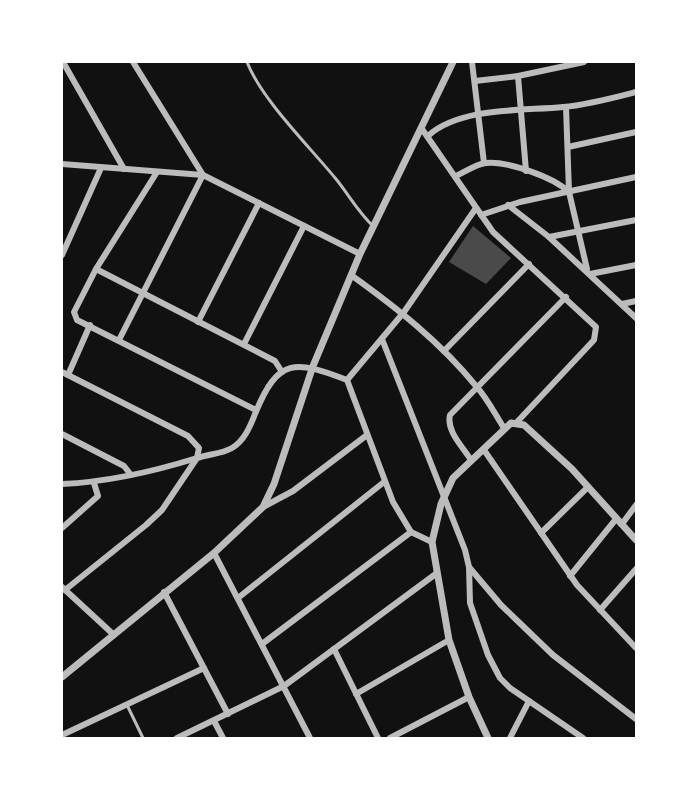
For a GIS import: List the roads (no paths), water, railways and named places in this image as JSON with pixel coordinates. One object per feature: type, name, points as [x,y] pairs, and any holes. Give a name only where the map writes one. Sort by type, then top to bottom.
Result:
[{"type":"street","points":[[63,62],[124,169]]},
{"type":"street","points":[[134,62],[203,175]]},
{"type":"street","points":[[263,507],[274,484],[313,366],[351,275],[453,62]]},
{"type":"street","points":[[472,62],[484,163]]},
{"type":"street","points":[[475,81],[518,76],[584,62]]},
{"type":"street","points":[[518,76],[526,171]]},
{"type":"street","points":[[429,135],[436,129],[479,114],[566,107],[636,92]]},
{"type":"street","points":[[566,107],[569,192],[577,232],[589,273]]},
{"type":"street","points":[[422,129],[429,135],[494,232],[595,325],[596,337],[517,422],[504,428],[484,450],[459,471],[444,495],[432,542],[449,640],[469,697],[488,738]]},
{"type":"street","points":[[568,147],[636,132]]},
{"type":"street","points":[[456,176],[484,163],[526,171],[556,182],[569,192]]},
{"type":"street","points":[[62,164],[203,175],[360,254]]},
{"type":"street","points":[[62,255],[101,168]]},
{"type":"street","points":[[157,172],[96,269],[74,312],[77,320],[256,410]]},
{"type":"street","points":[[119,340],[203,175]]},
{"type":"street","points":[[481,215],[508,205],[636,177]]},
{"type":"street","points":[[198,322],[259,203]]},
{"type":"street","points":[[508,205],[549,237],[636,318]]},
{"type":"street","points":[[347,380],[404,312],[476,208]]},
{"type":"street","points":[[549,237],[636,220]]},
{"type":"street","points":[[244,344],[304,226]]},
{"type":"street","points":[[444,351],[529,264]]},
{"type":"street","points":[[589,273],[636,265]]},
{"type":"street","points":[[96,269],[275,361],[282,372]]},
{"type":"street","points":[[351,275],[404,312],[444,351],[478,387],[504,428]]},
{"type":"street","points":[[471,460],[452,431],[449,418],[566,297]]},
{"type":"street","points":[[622,304],[636,301]]},
{"type":"street","points":[[90,325],[65,374],[188,436],[199,448],[197,458],[162,510],[147,525],[63,589],[114,635]]},
{"type":"street","points":[[382,339],[465,550],[469,567],[470,603],[488,655],[506,684],[559,720],[574,736],[583,738]]},
{"type":"street","points":[[62,484],[94,483],[131,475],[233,447],[249,429],[268,387],[282,372],[300,366],[313,366],[347,380],[384,482],[411,532],[432,542]]},
{"type":"street","points":[[517,422],[548,447],[636,540]]},
{"type":"street","points":[[62,434],[124,466],[131,475]]},
{"type":"street","points":[[62,677],[214,553],[263,507],[293,491],[367,435]]},
{"type":"street","points":[[484,450],[570,576],[600,610],[636,645]]},
{"type":"street","points":[[238,598],[384,482]]},
{"type":"street","points":[[62,528],[98,496],[94,483]]},
{"type":"street","points":[[541,533],[588,487]]},
{"type":"street","points":[[570,576],[636,505]]},
{"type":"street","points":[[262,644],[411,532]]},
{"type":"street","points":[[214,553],[309,738]]},
{"type":"street","points":[[469,567],[501,605],[553,655],[636,719]]},
{"type":"street","points":[[600,610],[636,569]]},
{"type":"street","points":[[177,738],[284,686],[437,573]]},
{"type":"street","points":[[164,592],[228,714]]},
{"type":"street","points":[[356,694],[449,640]]},
{"type":"street","points":[[334,649],[378,738]]},
{"type":"street","points":[[62,735],[204,668]]},
{"type":"street","points":[[390,738],[469,697]]},
{"type":"street","points":[[510,738],[529,701]]},
{"type":"street","points":[[214,721],[223,738]]},
{"type":"lane","points":[[247,62],[267,95],[341,186],[360,214],[374,226]]},
{"type":"lane","points":[[127,704],[142,738]]}]
